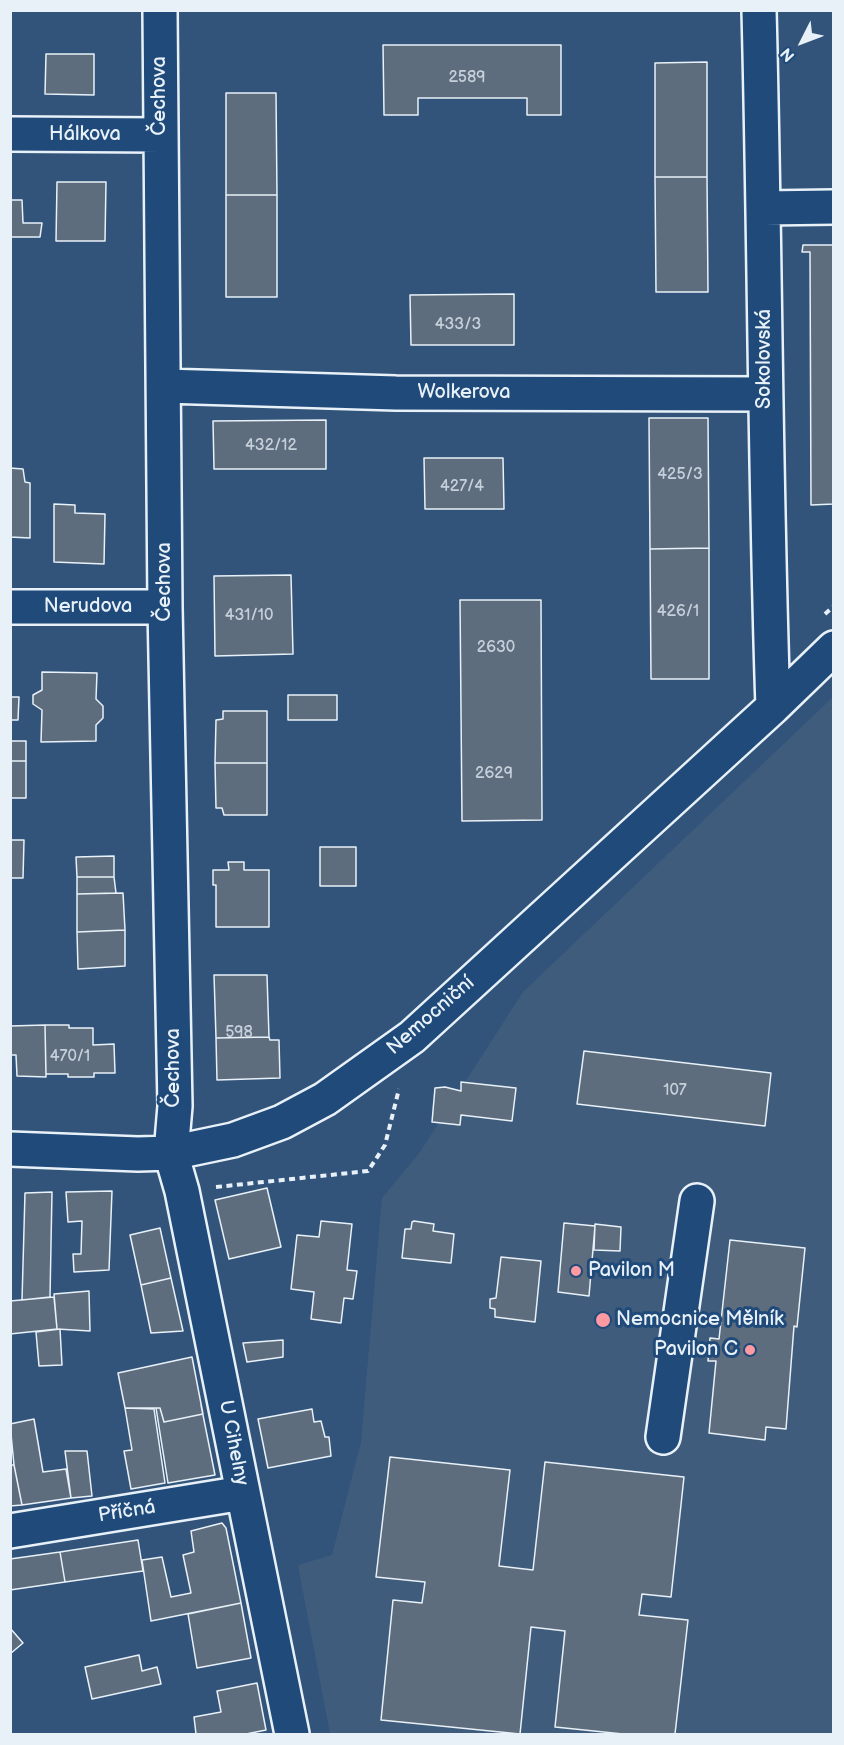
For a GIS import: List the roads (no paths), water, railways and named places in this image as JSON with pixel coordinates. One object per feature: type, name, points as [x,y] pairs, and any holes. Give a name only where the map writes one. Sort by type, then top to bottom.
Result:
[{"type":"street","name":"Čechova","points":[[160,10],[165,607],[175,1106],[171,1153]]},
{"type":"street","name":"Sokolovská","points":[[759,10],[773,707]]},
{"type":"street","name":"Hálkova","points":[[10,134],[160,135]]},
{"type":"street","points":[[764,208],[834,207]]},
{"type":"street","name":"Wolkerova","points":[[164,386],[396,393],[765,394]]},
{"type":"street","name":"Nerudova","points":[[10,607],[165,607]]},
{"type":"street","name":"Nemocniční","points":[[10,1149],[138,1154],[171,1153],[233,1140],[282,1122],[325,1099],[412,1037],[773,707],[834,648]]},
{"type":"street","name":"U Cihelny","points":[[171,1153],[183,1191],[292,1734]]},
{"type":"street","points":[[663,1437],[697,1201]]},
{"type":"street","name":"Příčná","points":[[10,1531],[243,1493]]},
{"type":"place","name":"Pavilon M","points":[[576,1271]]},
{"type":"place","name":"Nemocnice Mělník","points":[[603,1320]]},
{"type":"place","name":"Pavilon C","points":[[750,1350]]}]
